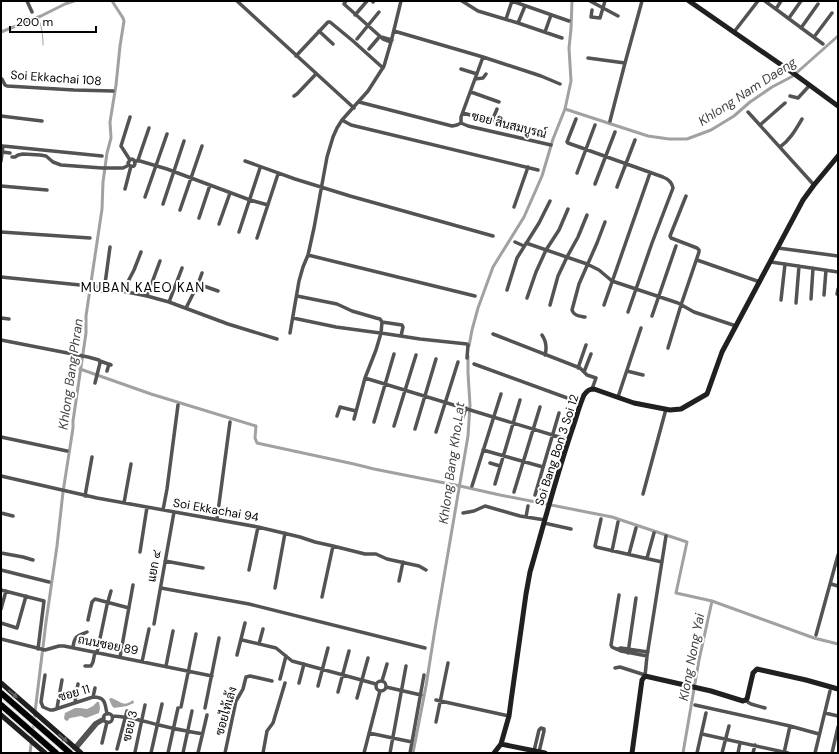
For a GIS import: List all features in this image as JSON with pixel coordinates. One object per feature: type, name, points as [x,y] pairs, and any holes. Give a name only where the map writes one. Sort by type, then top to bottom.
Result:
[{"type":"highway","points":[[1,693],[70,753]]},
{"type":"highway","points":[[1,705],[55,753]]},
{"type":"highway","points":[[1,710],[21,722]]},
{"type":"street","points":[[27,1],[32,12]]},
{"type":"street","points":[[237,1],[354,108]]},
{"type":"street","points":[[355,15],[367,1]]},
{"type":"street","points":[[290,333],[303,267],[308,255],[314,228],[330,148],[337,128],[342,120],[368,91],[386,62],[401,1]]},
{"type":"street","points":[[462,1],[478,11],[562,38]]},
{"type":"street","points":[[506,19],[512,1],[569,21]]},
{"type":"street","points":[[590,1],[618,16]]},
{"type":"street","points":[[592,10],[591,17],[600,18],[605,1]]},
{"type":"street","points":[[610,121],[642,1]]},
{"type":"street","points":[[689,1],[798,76],[838,106]]},
{"type":"street","points":[[734,32],[758,1]]},
{"type":"street","points":[[765,1],[823,44]]},
{"type":"street","points":[[776,9],[781,1]]},
{"type":"street","points":[[789,18],[801,1]]},
{"type":"street","points":[[344,2],[355,15],[380,37],[392,41]]},
{"type":"street","points":[[801,28],[818,4]]},
{"type":"street","points":[[518,23],[525,6]]},
{"type":"street","points":[[357,39],[379,12]]},
{"type":"street","points":[[814,37],[832,13]]},
{"type":"street","points":[[545,32],[551,14]]},
{"type":"street","points":[[296,56],[319,31],[328,22],[330,22],[383,68]]},
{"type":"street","points":[[319,31],[333,44]]},
{"type":"street","points":[[394,31],[483,57],[560,84]]},
{"type":"street","points":[[369,50],[380,37]]},
{"type":"street","name":"ซอย สินสมบูรณ์","points":[[483,57],[461,118],[461,123],[468,126],[551,145]]},
{"type":"street","points":[[588,58],[625,63]]},
{"type":"street","points":[[461,69],[477,74]]},
{"type":"street","points":[[294,96],[316,74]]},
{"type":"street","points":[[475,79],[483,78],[486,74]]},
{"type":"street","name":"Soi Ekkachai 108","points":[[1,79],[7,86],[113,91]]},
{"type":"street","points":[[790,96],[798,98],[810,85]]},
{"type":"street","points":[[470,92],[499,102]]},
{"type":"street","points":[[359,102],[452,126],[461,123]]},
{"type":"street","points":[[760,126],[785,103]]},
{"type":"street","points":[[463,113],[492,121],[497,109]]},
{"type":"street","points":[[748,112],[814,185]]},
{"type":"street","points":[[1,116],[42,121]]},
{"type":"street","points":[[125,189],[130,166],[128,163],[130,160],[121,146],[130,117]]},
{"type":"street","points":[[576,119],[568,142],[668,180],[673,185],[628,312]]},
{"type":"street","points":[[780,147],[791,136],[802,119]]},
{"type":"street","points":[[342,120],[351,125],[538,170]]},
{"type":"street","points":[[577,173],[595,125]]},
{"type":"street","points":[[2,154],[10,157],[27,154],[44,155],[61,165],[112,169],[123,168],[135,165],[148,128]]},
{"type":"street","points":[[595,184],[615,132]]},
{"type":"street","points":[[146,197],[166,134]]},
{"type":"street","points":[[617,187],[635,140]]},
{"type":"street","points":[[163,204],[184,141]]},
{"type":"street","points":[[1,162],[2,146],[102,156]]},
{"type":"street","points":[[180,210],[202,146]]},
{"type":"street","points":[[2,154],[11,153],[18,155]]},
{"type":"street","name":"Soi Bang Bon 3 Soi 12","points":[[501,744],[509,716],[528,580],[568,440],[585,394],[592,389],[634,403],[666,409],[681,410],[707,394],[722,352],[803,200],[838,156]]},
{"type":"street","points":[[130,160],[132,159],[156,166],[268,205]]},
{"type":"street","points":[[245,161],[350,196],[493,236]]},
{"type":"street","points":[[514,206],[528,167]]},
{"type":"street","points":[[239,232],[260,168]]},
{"type":"street","points":[[604,305],[650,173]]},
{"type":"street","points":[[257,238],[278,174]]},
{"type":"street","points":[[199,218],[210,185]]},
{"type":"street","points":[[1,186],[47,190]]},
{"type":"street","points":[[219,224],[230,193]]},
{"type":"street","points":[[668,348],[699,252],[697,248],[671,238],[670,236],[686,196]]},
{"type":"street","points":[[507,290],[517,258],[539,223],[550,201]]},
{"type":"street","points":[[527,298],[536,272],[546,250],[559,230],[568,208]]},
{"type":"street","points":[[550,305],[558,276],[578,237],[587,215]]},
{"type":"street","points":[[585,317],[575,315],[572,310],[579,284],[605,222]]},
{"type":"street","points":[[1,232],[90,238]]},
{"type":"street","points":[[515,242],[546,250],[587,264],[599,270],[612,280],[681,305],[694,312],[736,326]]},
{"type":"street","points":[[652,316],[676,246]]},
{"type":"street","points":[[107,288],[105,284],[110,247]]},
{"type":"street","points":[[778,248],[838,256]]},
{"type":"street","points":[[123,291],[141,252]]},
{"type":"street","points":[[308,255],[475,296]]},
{"type":"street","points":[[697,260],[760,282]]},
{"type":"street","points":[[147,296],[160,261]]},
{"type":"street","points":[[771,262],[838,272]]},
{"type":"street","points":[[781,300],[785,264]]},
{"type":"street","points":[[796,303],[799,266]]},
{"type":"street","points":[[169,302],[182,268]]},
{"type":"street","points":[[811,299],[813,268]]},
{"type":"street","points":[[824,295],[826,270]]},
{"type":"street","points":[[186,308],[202,273]]},
{"type":"street","points":[[1,277],[100,287],[102,284],[105,284]]},
{"type":"street","points":[[198,284],[218,290]]},
{"type":"street","points":[[100,287],[103,292],[107,288]]},
{"type":"street","points":[[107,288],[169,302],[228,324],[277,339]]},
{"type":"street","points":[[838,289],[838,294]]},
{"type":"street","points":[[297,296],[337,304],[352,311],[380,319],[382,322],[403,326],[401,336]]},
{"type":"street","points":[[1,318],[9,319]]},
{"type":"street","points":[[293,318],[336,327],[467,344],[466,358]]},
{"type":"street","points":[[354,419],[365,378],[376,350],[382,322]]},
{"type":"street","points":[[618,397],[641,328]]},
{"type":"street","points":[[493,334],[578,368],[586,374],[596,378],[592,389]]},
{"type":"street","points":[[542,335],[546,348],[545,355]]},
{"type":"street","points":[[1,340],[99,360],[110,365],[107,371]]},
{"type":"street","points":[[578,368],[586,345]]},
{"type":"street","points":[[374,422],[394,354]]},
{"type":"street","points":[[584,372],[591,354]]},
{"type":"street","points":[[394,426],[416,356]]},
{"type":"street","points":[[415,429],[436,359]]},
{"type":"street","points":[[95,383],[100,361]]},
{"type":"street","points":[[436,432],[458,362]]},
{"type":"street","points":[[474,364],[581,403]]},
{"type":"street","points":[[627,371],[643,376]]},
{"type":"street","points":[[365,378],[568,440]]},
{"type":"street","points":[[472,486],[501,394]]},
{"type":"street","points":[[495,484],[520,400]]},
{"type":"street","points":[[163,510],[178,405]]},
{"type":"street","points":[[336,416],[340,407],[356,411]]},
{"type":"street","points":[[514,492],[540,407]]},
{"type":"street","points":[[457,435],[467,409]]},
{"type":"street","points":[[643,494],[666,409]]},
{"type":"street","points":[[535,495],[559,413]]},
{"type":"street","points":[[217,519],[230,422]]},
{"type":"street","points":[[1,437],[67,451]]},
{"type":"street","points":[[483,450],[543,467]]},
{"type":"street","points":[[85,496],[92,458]]},
{"type":"street","points":[[490,463],[500,466]]},
{"type":"street","points":[[124,503],[131,464]]},
{"type":"street","name":"Soi Ekkachai 94","points":[[1,476],[85,496],[258,527],[365,554],[376,554],[387,559],[420,566],[426,570]]},
{"type":"street","points":[[463,513],[474,511],[485,506],[570,529]]},
{"type":"street","points":[[526,517],[528,506]]},
{"type":"street","points":[[140,552],[147,507]]},
{"type":"street","name":"แยก ๔","points":[[154,624],[174,512]]},
{"type":"street","points":[[1,513],[13,516]]},
{"type":"street","points":[[601,519],[596,547],[662,562]]},
{"type":"street","points":[[612,551],[618,522]]},
{"type":"street","points":[[249,570],[258,527]]},
{"type":"street","points":[[629,554],[636,528]]},
{"type":"street","points":[[275,588],[285,533]]},
{"type":"street","points":[[647,558],[654,533]]},
{"type":"street","points":[[632,753],[642,680],[645,675],[666,536]]},
{"type":"street","points":[[322,597],[333,546]]},
{"type":"street","points":[[1,554],[34,560]]},
{"type":"street","points":[[816,635],[838,555]]},
{"type":"street","points":[[165,561],[203,568]]},
{"type":"street","points":[[399,581],[403,562]]},
{"type":"street","points":[[1,570],[49,582]]},
{"type":"street","points":[[830,584],[838,586]]},
{"type":"street","points":[[120,657],[133,585]]},
{"type":"street","points":[[161,588],[249,604],[425,648]]},
{"type":"street","points":[[1,590],[44,600],[38,649]]},
{"type":"street","points":[[1,609],[6,591]]},
{"type":"street","points":[[85,666],[91,666],[92,664],[111,591]]},
{"type":"street","points":[[618,595],[611,645],[614,649],[621,651],[647,654]]},
{"type":"street","points":[[1,624],[18,628],[26,596]]},
{"type":"street","points":[[628,651],[636,598]]},
{"type":"street","points":[[88,620],[93,600],[95,599],[129,608]]},
{"type":"street","points":[[237,655],[242,640],[245,623]]},
{"type":"street","points":[[142,662],[149,629]]},
{"type":"street","points":[[260,644],[263,629]]},
{"type":"street","points":[[166,666],[173,631]]},
{"type":"street","points":[[73,648],[76,638],[88,632]]},
{"type":"street","points":[[168,753],[196,634]]},
{"type":"street","points":[[205,708],[219,638]]},
{"type":"street","name":"ถนนซอย 89","points":[[1,639],[38,649],[46,650],[59,646],[96,652],[212,676]]},
{"type":"street","points":[[242,640],[276,648],[292,660],[304,664],[376,684],[379,681],[382,681]]},
{"type":"street","points":[[318,686],[328,648]]},
{"type":"street","points":[[338,692],[349,651]]},
{"type":"street","points":[[280,679],[286,656]]},
{"type":"street","points":[[357,698],[368,658]]},
{"type":"street","points":[[436,722],[448,663]]},
{"type":"street","points":[[299,683],[304,664]]},
{"type":"street","points":[[382,681],[387,664]]},
{"type":"street","points":[[390,753],[406,666]]},
{"type":"street","points":[[615,668],[620,667],[645,675],[746,701],[765,708]]},
{"type":"street","points":[[746,701],[748,698],[753,673],[757,669],[838,689]]},
{"type":"street","name":"ซอย 11","points":[[45,675],[41,702],[43,707],[50,710],[93,697],[98,697],[105,703],[107,714]]},
{"type":"street","points":[[410,753],[424,675]]},
{"type":"street","name":"ซอยไท้เล้ง","points":[[225,753],[236,702],[243,689],[246,677],[250,676],[272,681]]},
{"type":"street","points":[[57,708],[62,680]]},
{"type":"street","points":[[382,681],[386,684],[386,687],[421,696]]},
{"type":"street","points":[[263,753],[268,730],[273,723],[285,683]]},
{"type":"street","points":[[1,684],[77,750],[96,722],[105,720],[111,722],[113,719],[112,716]]},
{"type":"street","points":[[75,702],[78,684]]},
{"type":"street","points":[[376,684],[380,691]]},
{"type":"street","points":[[364,753],[380,691],[384,690],[386,687]]},
{"type":"street","points":[[93,697],[95,688]]},
{"type":"street","points":[[815,753],[830,691]]},
{"type":"street","points":[[436,700],[509,716]]},
{"type":"street","points":[[151,753],[162,704]]},
{"type":"street","name":"ซอย 3","points":[[135,752],[145,705]]},
{"type":"street","points":[[695,706],[790,726],[820,734]]},
{"type":"street","points":[[117,749],[127,711]]},
{"type":"street","points":[[183,753],[192,711]]},
{"type":"street","points":[[697,753],[706,713]]},
{"type":"street","points":[[825,713],[838,716]]},
{"type":"street","points":[[102,743],[105,716],[107,714],[142,720],[157,725],[202,734]]},
{"type":"street","points":[[1,715],[44,753]]},
{"type":"street","points":[[198,753],[207,715]]},
{"type":"street","points":[[722,753],[729,726]]},
{"type":"street","points":[[702,734],[755,745],[768,751],[785,753],[790,726]]},
{"type":"street","points":[[832,753],[838,727]]},
{"type":"street","points":[[542,728],[544,731],[537,751],[539,730],[542,728]]},
{"type":"street","points":[[369,733],[412,742]]},
{"type":"street","points":[[738,753],[740,743]]},
{"type":"street","points":[[494,753],[501,744],[545,753]]},
{"type":"street","points":[[753,753],[755,745]]},
{"type":"shaded area","points":[[111,698],[124,704],[133,700],[134,703],[127,706],[114,708],[109,699]]},
{"type":"shaded area","points":[[99,702],[99,713],[86,718],[81,716],[70,718],[67,721],[65,720],[65,713],[75,708],[87,709]]},
{"type":"waterway","points":[[1,32],[74,1]]},
{"type":"waterway","name":"Khlong Bang Phran","points":[[30,753],[63,492],[86,333],[86,316],[102,209],[103,182],[107,153],[111,138],[110,122],[124,21],[112,1]]},
{"type":"waterway","name":"Khlong Bang Kho Lat","points":[[469,346],[478,308],[493,267],[524,217],[542,176],[553,139],[565,109],[571,81],[569,48],[572,1]]},
{"type":"waterway","points":[[38,18],[42,31],[43,45]]},
{"type":"waterway","name":"Khlong Nam Daeng","points":[[565,109],[648,136],[669,139],[687,139],[711,130],[734,116],[750,102],[772,87],[793,76],[838,36]]},
{"type":"waterway","name":"Khlong Bang Kho Lat","points":[[413,753],[426,686],[468,436],[470,405],[468,356]]},
{"type":"waterway","points":[[80,369],[151,394],[256,426],[255,438],[257,443],[374,469],[612,517],[687,542],[676,593],[712,601]]},
{"type":"waterway","name":"Klong Nong Yai","points":[[683,753],[699,660],[712,601],[814,638],[838,644]]},
{"type":"district","name":"MUBAN KAEO KAN","points":[[143,287]]}]
